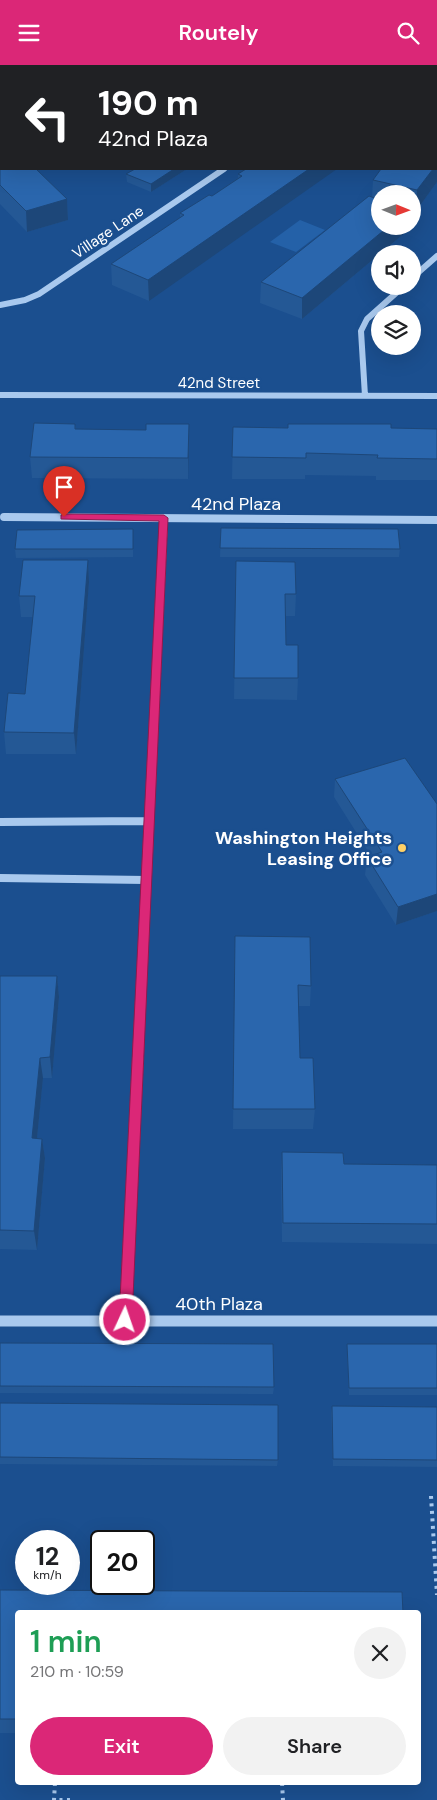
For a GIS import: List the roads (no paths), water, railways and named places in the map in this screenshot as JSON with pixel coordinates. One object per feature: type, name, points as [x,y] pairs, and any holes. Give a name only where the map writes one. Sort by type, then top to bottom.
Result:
[{"type":"street","name":"Village Lane","points":[[0,305],[25,300],[39,294],[223,170]]},
{"type":"street","points":[[421,270],[437,256]]},
{"type":"street","name":"42nd Street","points":[[0,395],[437,396]]},
{"type":"street","name":"42nd Plaza","points":[[4,517],[437,520]]},
{"type":"street","points":[[125,1320],[164,518]]},
{"type":"street","points":[[0,822],[149,821]]},
{"type":"street","points":[[0,878],[146,879]]},
{"type":"street","name":"40th Plaza","points":[[0,1321],[437,1321]]},
{"type":"lane","points":[[365,396],[361,331],[368,319],[394,295]]},
{"type":"place","name":"Washington Heights Leasing Office","points":[[402,848]]}]
